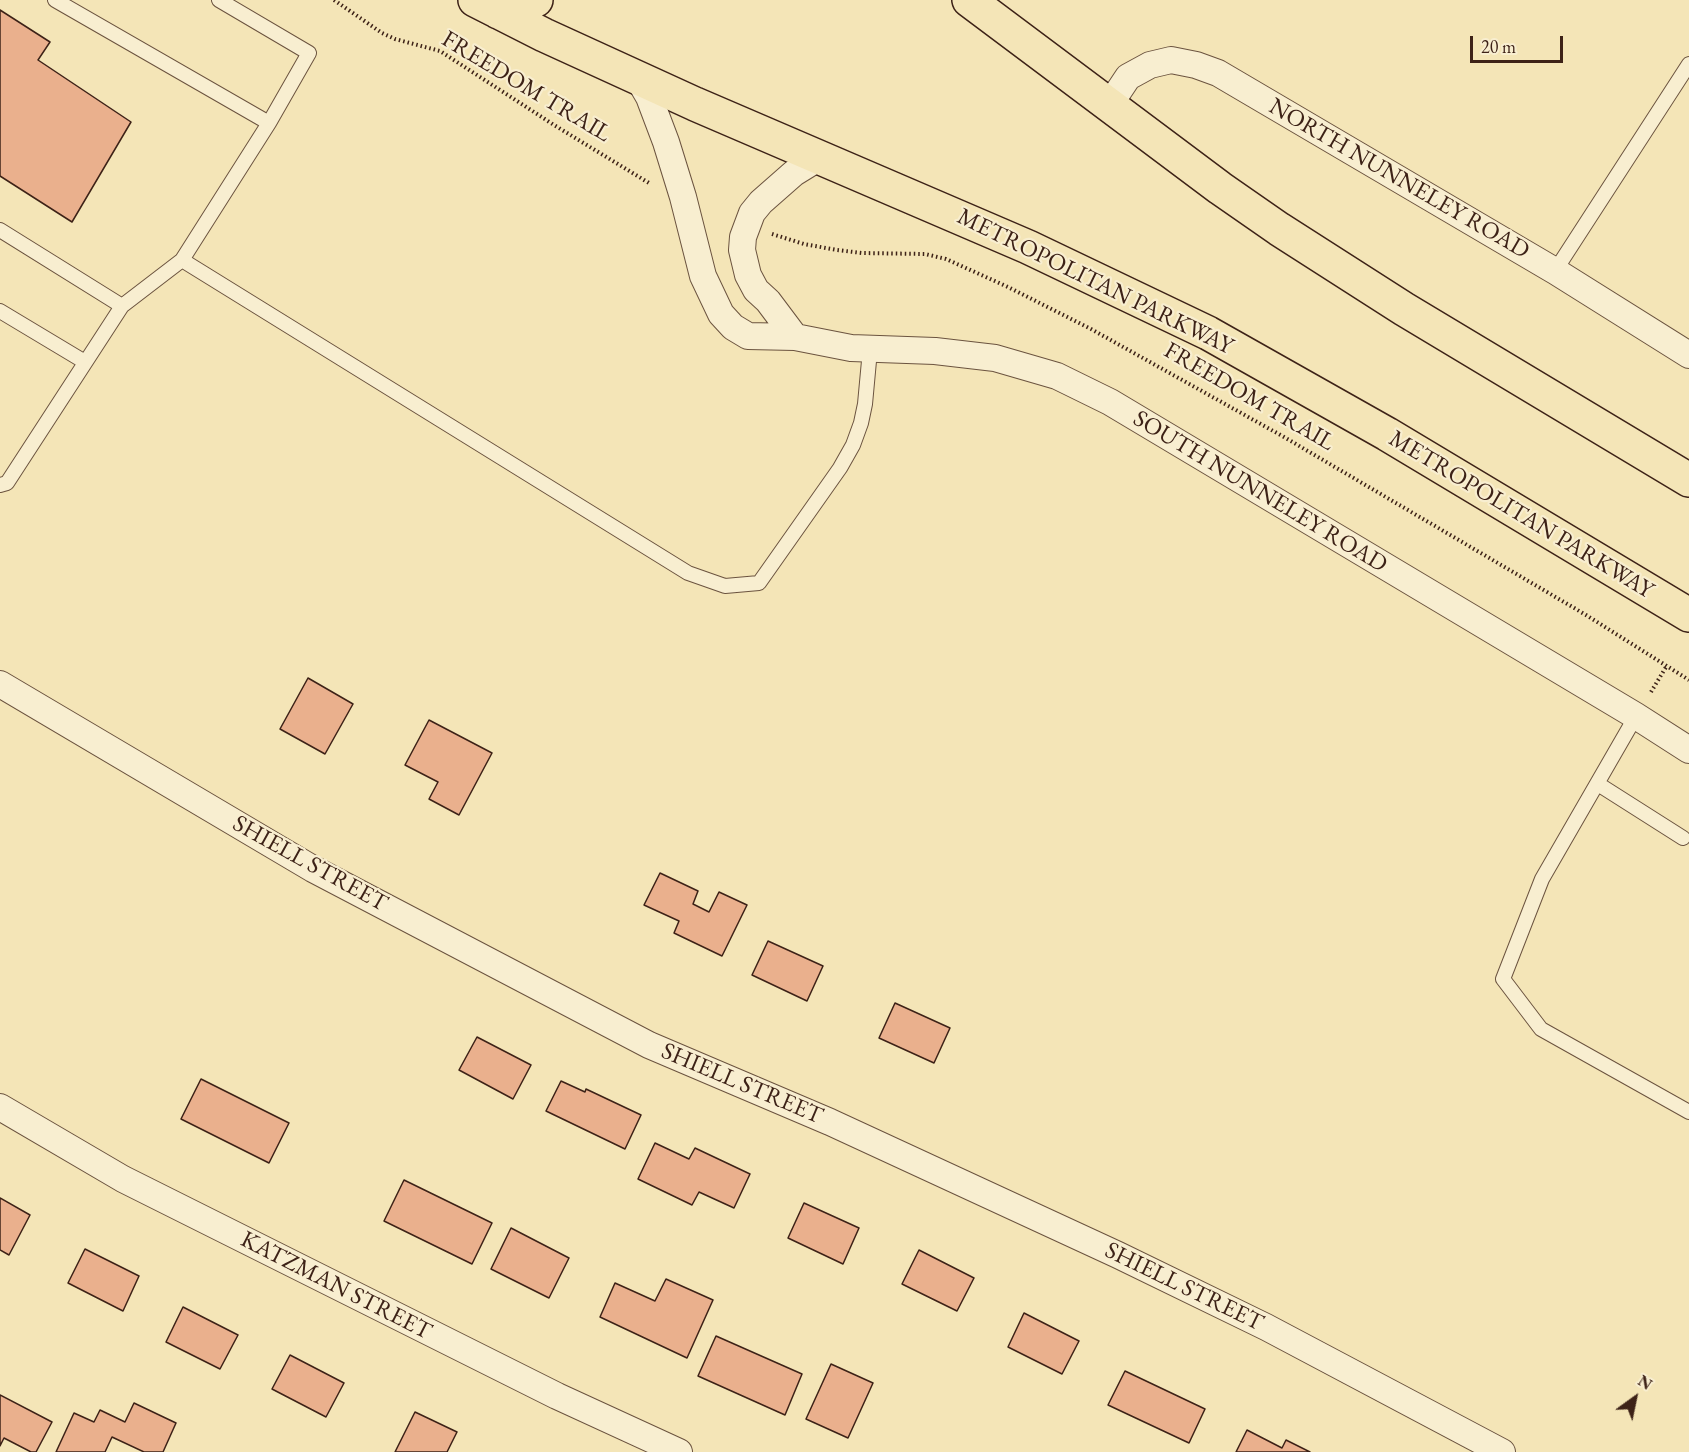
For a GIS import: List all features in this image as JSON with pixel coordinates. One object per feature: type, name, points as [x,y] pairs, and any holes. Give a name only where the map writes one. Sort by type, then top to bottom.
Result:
[{"type":"main road","points":[[487,6],[519,7],[536,0]]},
{"type":"main road","points":[[969,0],[1220,188],[1339,269],[1689,480]]},
{"type":"main road","name":"METROPOLITAN PARKWAY","points":[[487,6],[638,78],[1028,247],[1208,333],[1387,434],[1689,615]]},
{"type":"street","name":"NORTH NUNNELEY ROAD","points":[[1110,104],[1128,77],[1150,65],[1171,60],[1196,65],[1218,73],[1555,271],[1689,355]]},
{"type":"street","name":"SOUTH NUNNELEY ROAD","points":[[638,78],[649,97],[663,133],[683,197],[703,276],[721,314],[733,327],[748,336],[795,337],[830,345],[870,350],[935,351],[994,358],[1057,376],[1086,389],[1641,708],[1689,750]]},
{"type":"street","points":[[795,337],[768,301],[756,290],[748,275],[742,250],[743,237],[752,213],[761,202],[794,173],[820,157]]},
{"type":"street","name":"SHIELL STREET","points":[[0,684],[313,868],[649,1045],[830,1122],[1139,1266],[1266,1327],[1502,1452]]},
{"type":"street","name":"KATZMAN STREET","points":[[0,1107],[123,1179],[557,1396],[679,1452]]},
{"type":"lane","points":[[54,0],[269,123]]},
{"type":"lane","points":[[0,485],[7,483],[122,306],[182,260],[269,123],[309,53],[219,0]]},
{"type":"lane","points":[[1555,271],[1689,64]]},
{"type":"lane","points":[[0,230],[122,306]]},
{"type":"lane","points":[[182,260],[688,573],[725,586],[759,583],[840,468],[861,423],[870,350]]},
{"type":"lane","points":[[0,311],[85,362]]},
{"type":"lane","points":[[1641,708],[1542,879],[1503,979],[1541,1029],[1689,1112]]},
{"type":"lane","points":[[1598,784],[1683,838]]},
{"type":"path","name":"FREEDOM TRAIL","points":[[334,0],[382,33],[395,39],[440,51],[651,185]]},
{"type":"path","name":"FREEDOM TRAIL","points":[[769,232],[804,244],[837,250],[862,253],[925,254],[946,259],[1008,287],[1091,329],[1284,437],[1586,615],[1689,680]]},
{"type":"path","points":[[1641,708],[1666,667]]},
{"type":"building","points":[[0,10],[50,42],[38,60],[131,122],[72,222],[0,176]]},
{"type":"building","points":[[308,678],[353,704],[325,754],[280,729]]},
{"type":"building","points":[[429,720],[492,753],[459,815],[429,799],[438,782],[405,765]]},
{"type":"building","points":[[660,873],[698,891],[693,904],[709,912],[719,892],[747,905],[722,956],[674,933],[679,921],[644,905]]},
{"type":"building","points":[[768,941],[823,966],[807,1001],[752,975]]},
{"type":"building","points":[[895,1003],[950,1028],[934,1063],[879,1038]]},
{"type":"building","points":[[477,1037],[531,1065],[513,1099],[459,1070]]},
{"type":"building","points":[[201,1079],[289,1123],[269,1163],[181,1119]]},
{"type":"building","points":[[561,1081],[585,1092],[586,1089],[641,1115],[625,1149],[546,1111]]},
{"type":"building","points":[[655,1143],[689,1159],[695,1148],[750,1174],[734,1208],[699,1192],[692,1205],[638,1179]]},
{"type":"building","points":[[404,1180],[492,1223],[472,1264],[384,1221]]},
{"type":"building","points":[[0,1198],[30,1215],[9,1255],[0,1250]]},
{"type":"building","points":[[804,1203],[859,1228],[843,1264],[788,1238]]},
{"type":"building","points":[[511,1228],[569,1258],[549,1298],[491,1269]]},
{"type":"building","points":[[85,1249],[139,1276],[123,1311],[68,1283]]},
{"type":"building","points":[[919,1250],[974,1278],[957,1311],[902,1284]]},
{"type":"building","points":[[666,1279],[713,1300],[687,1358],[600,1317],[615,1283],[655,1301]]},
{"type":"building","points":[[183,1307],[238,1335],[220,1369],[166,1342]]},
{"type":"building","points":[[1024,1313],[1079,1341],[1062,1374],[1008,1347]]},
{"type":"building","points":[[716,1336],[802,1374],[785,1415],[698,1376]]},
{"type":"building","points":[[290,1355],[344,1383],[326,1417],[272,1389]]},
{"type":"building","points":[[831,1364],[873,1383],[848,1438],[806,1419]]},
{"type":"building","points":[[1125,1371],[1205,1409],[1189,1443],[1108,1405]]},
{"type":"building","points":[[0,1395],[52,1422],[36,1452],[31,1452],[4,1438],[0,1446]]},
{"type":"building","points":[[134,1403],[176,1423],[163,1452],[144,1452],[112,1437],[105,1452],[56,1452],[74,1413],[94,1422],[100,1410],[125,1422]]},
{"type":"building","points":[[415,1412],[457,1432],[447,1452],[395,1452]]},
{"type":"building","points":[[1247,1430],[1282,1448],[1286,1440],[1310,1452],[1236,1452]]}]
